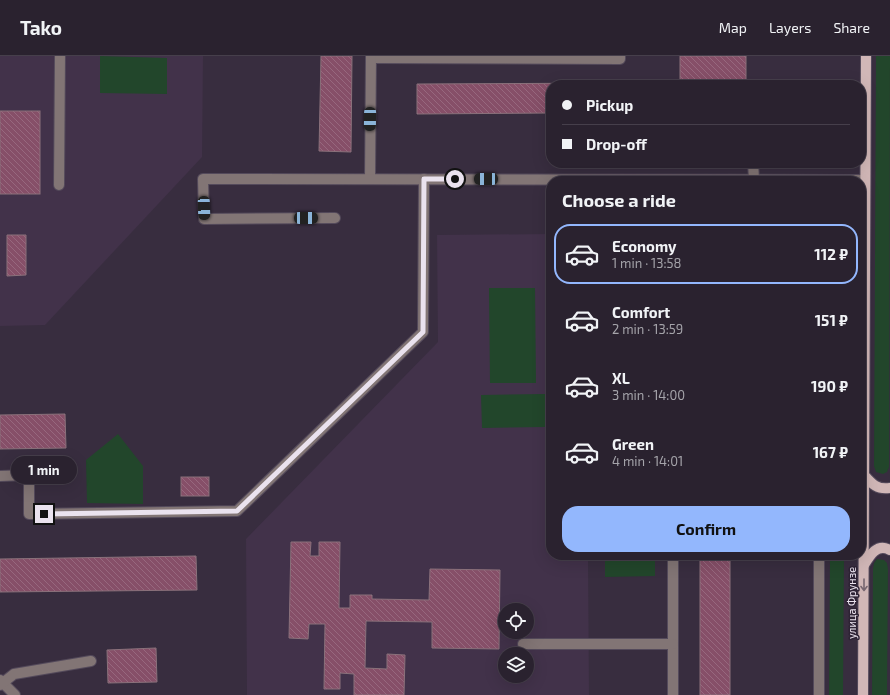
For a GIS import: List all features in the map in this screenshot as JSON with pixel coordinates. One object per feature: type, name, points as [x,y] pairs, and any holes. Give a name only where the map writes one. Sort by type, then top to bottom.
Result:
[{"type":"main road","name":"улица Фрунзе","points":[[866,56],[866,80]]},
{"type":"main road","points":[[866,477],[878,488],[890,488]]},
{"type":"main road","points":[[864,565],[872,553],[878,549],[883,548],[890,550]]},
{"type":"main road","name":"улица Фрунзе","points":[[863,695],[864,560]]},
{"type":"street","points":[[59,185],[60,56]]},
{"type":"street","points":[[370,179],[371,57],[620,59],[620,56]]},
{"type":"street","points":[[335,218],[204,218],[204,179],[546,179]]},
{"type":"street","points":[[0,476],[29,475],[29,514],[237,511],[423,332],[424,179]]},
{"type":"street","points":[[673,560],[673,695]]},
{"type":"street","points":[[819,560],[819,695]]},
{"type":"street","points":[[523,644],[673,644]]},
{"type":"street","points":[[15,695],[1,683],[14,674],[91,661]]},
{"type":"shaded area","points":[[0,56],[203,56],[202,157],[45,325],[0,326]]},
{"type":"shaded area","points":[[546,234],[546,560],[588,560],[589,695],[247,695],[246,539],[438,342],[437,235]]},
{"type":"green space","points":[[100,56],[167,58],[167,94],[100,93]]},
{"type":"green space","points":[[876,56],[890,56],[889,467],[887,472],[883,474],[876,472],[874,466]]},
{"type":"green space","points":[[489,288],[535,288],[536,383],[490,383]]},
{"type":"green space","points":[[545,394],[545,427],[482,428],[481,395]]},
{"type":"green space","points":[[118,434],[143,466],[143,504],[87,503],[86,460]]},
{"type":"green space","points":[[877,559],[884,560],[887,563],[888,569],[887,695],[872,695],[873,569],[874,563]]},
{"type":"green space","points":[[605,560],[655,560],[655,576],[605,577]]},
{"type":"green space","points":[[830,560],[844,560],[843,695],[829,695]]},
{"type":"building","points":[[321,56],[352,56],[351,152],[319,151]]},
{"type":"building","points":[[680,56],[746,56],[746,80],[680,80]]},
{"type":"building","points":[[546,83],[546,113],[417,114],[417,84]]},
{"type":"building","points":[[0,111],[40,111],[40,194],[0,194]]},
{"type":"building","points":[[7,235],[26,235],[26,275],[7,276]]},
{"type":"building","points":[[65,414],[66,448],[0,449],[0,415]]},
{"type":"building","points":[[181,477],[209,477],[209,496],[181,496]]},
{"type":"building","points":[[291,542],[311,542],[310,556],[319,556],[319,542],[340,542],[339,608],[350,608],[350,595],[372,595],[372,599],[429,600],[430,569],[500,570],[498,649],[432,648],[432,622],[366,621],[365,668],[387,669],[387,654],[405,655],[404,695],[354,695],[354,674],[340,673],[340,689],[324,689],[325,624],[309,624],[308,639],[289,638]]},
{"type":"building","points":[[196,556],[197,590],[0,592],[0,559]]},
{"type":"building","points":[[700,560],[730,560],[730,695],[700,695]]},
{"type":"building","points":[[156,648],[157,682],[108,683],[107,650]]},
{"type":"route","points":[[44,514],[237,511],[423,332],[424,179],[455,179]]}]
